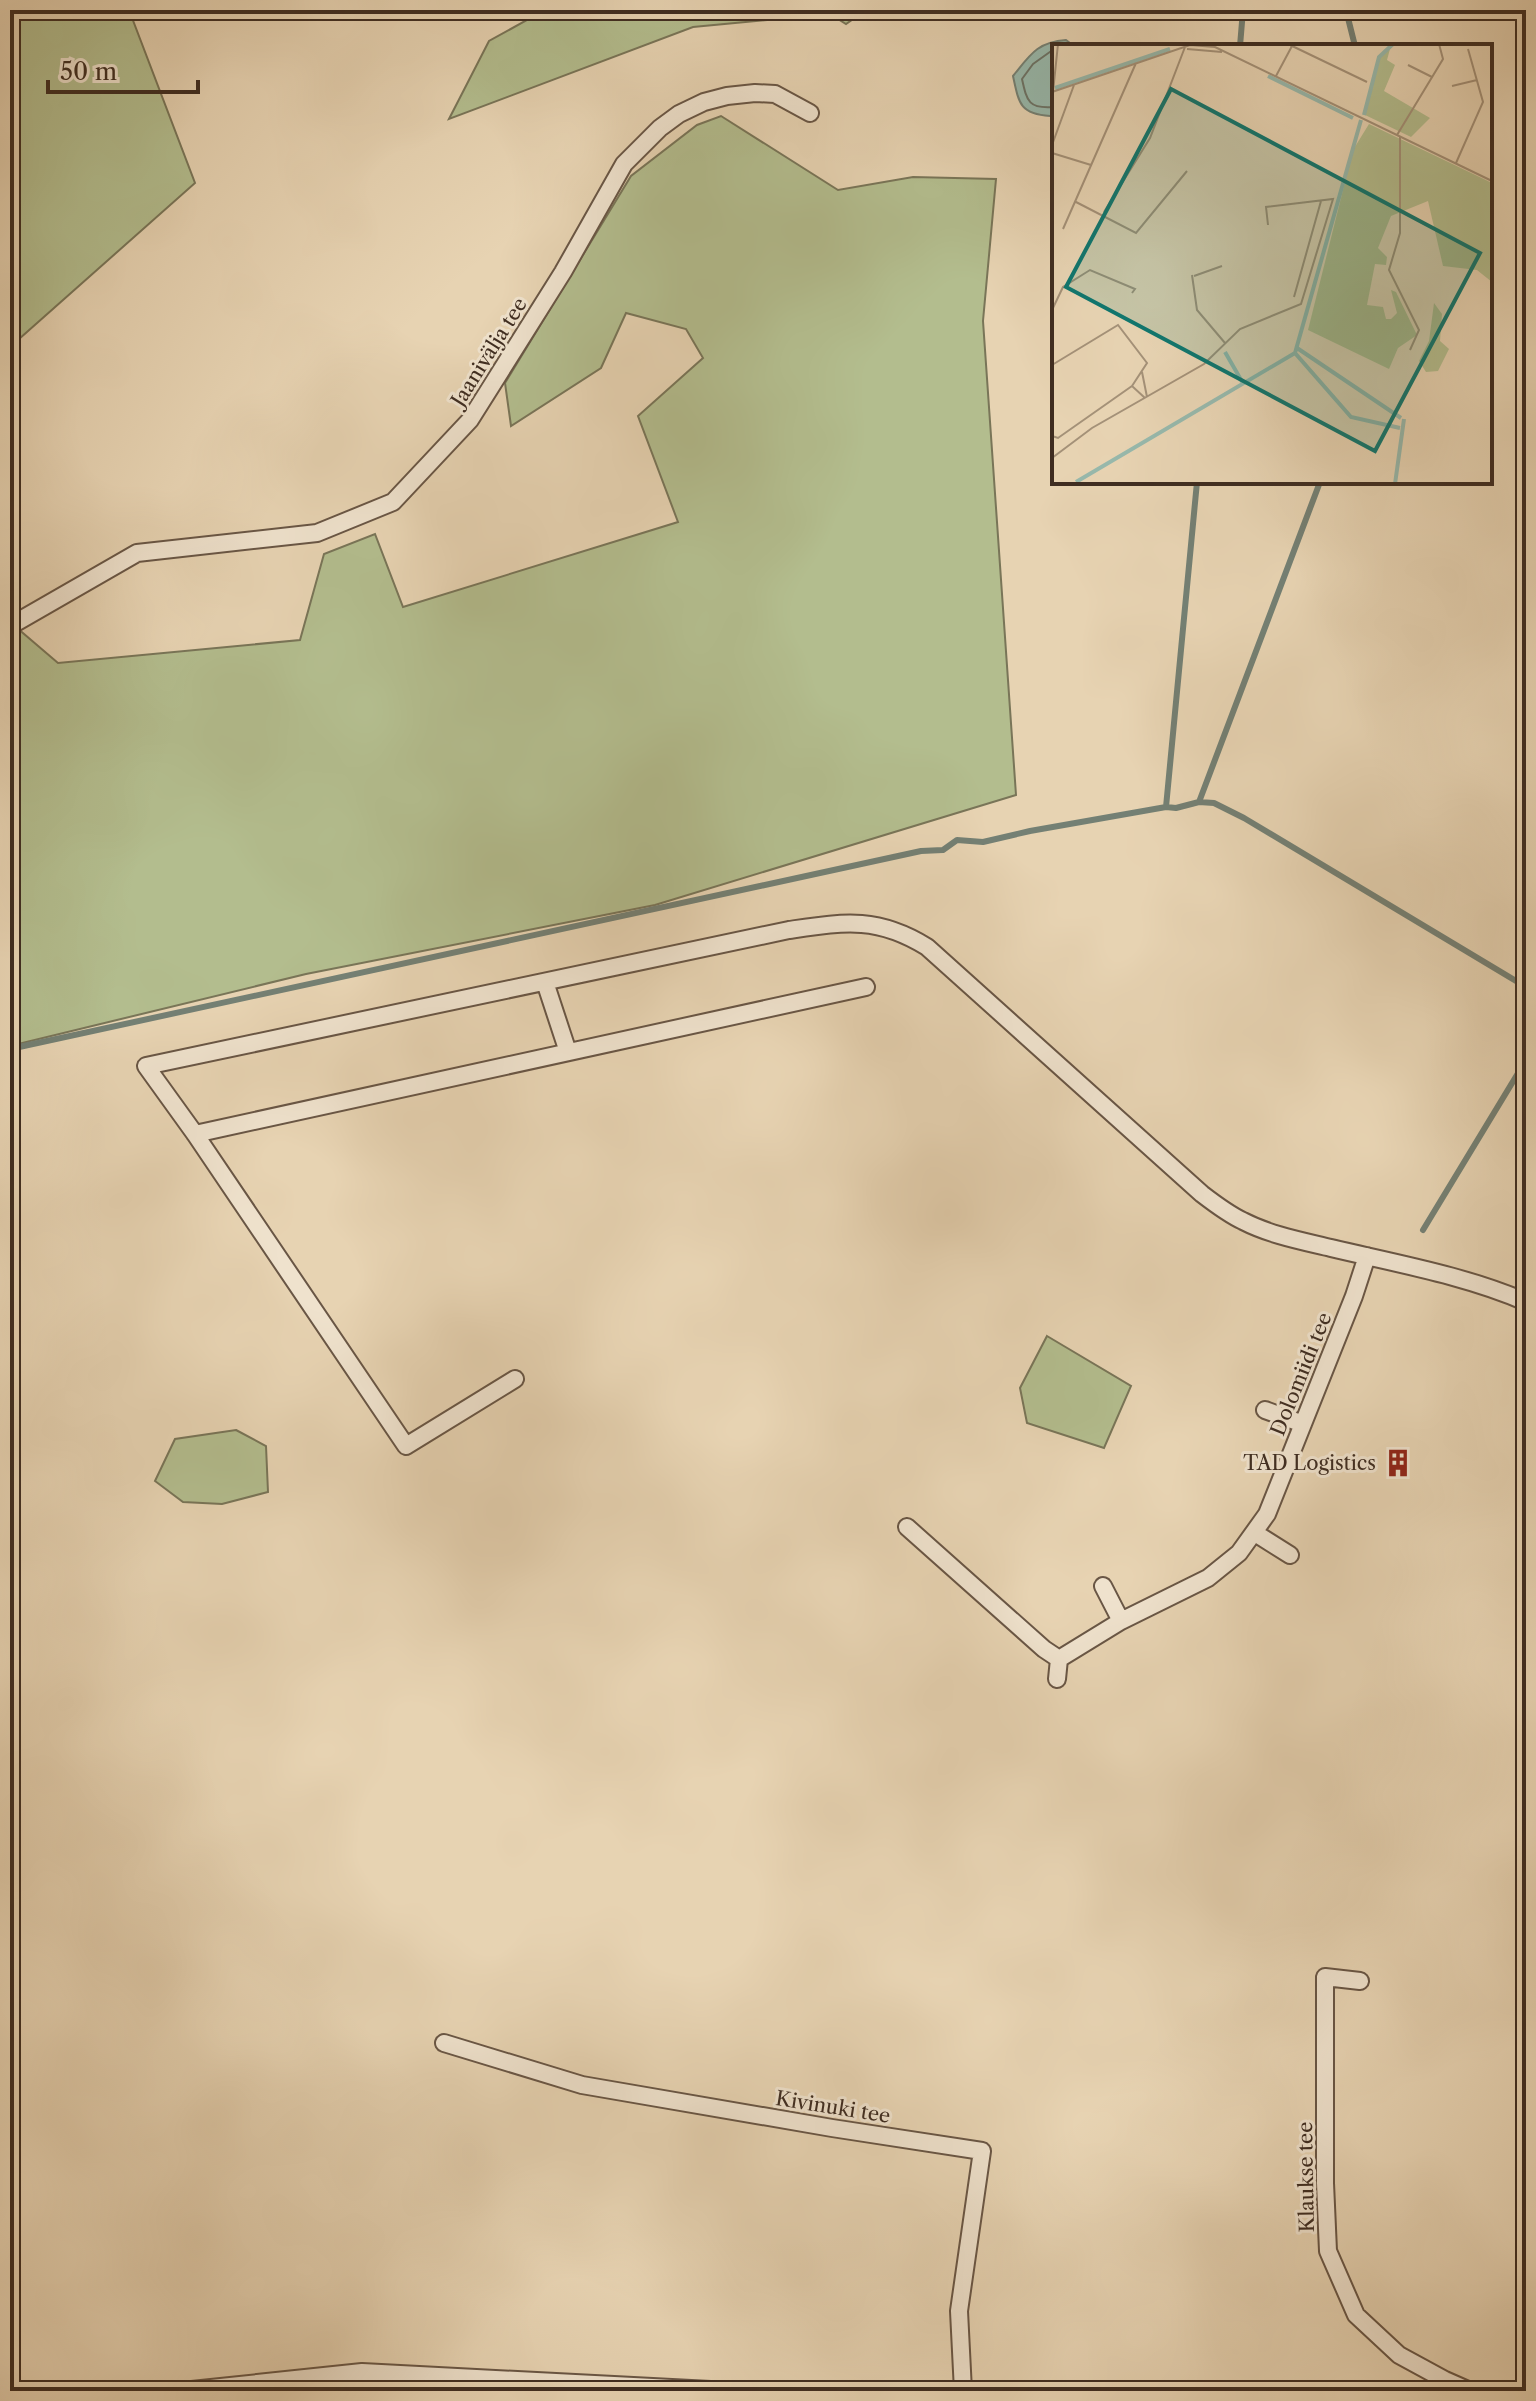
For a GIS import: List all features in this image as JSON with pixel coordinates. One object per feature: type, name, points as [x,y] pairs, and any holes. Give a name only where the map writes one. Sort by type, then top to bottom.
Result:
[{"type":"street","name":"Jaanivälja tee","points":[[10,626],[137,553],[317,533],[393,502],[470,420],[563,272],[624,164],[660,128],[704,102],[741,94],[775,94],[810,113]]},
{"type":"street","points":[[515,1379],[406,1446],[146,1066],[789,930],[860,923],[906,934],[935,954],[1202,1194],[1229,1214],[1291,1238],[1420,1269],[1509,1294],[1526,1302]]},
{"type":"street","points":[[545,982],[568,1052]]},
{"type":"street","points":[[195,1134],[866,987]]},
{"type":"street","name":"Dolomiidi tee","points":[[1059,1659],[1121,1621],[1208,1578],[1239,1553],[1255,1533],[1267,1514],[1367,1256]]},
{"type":"street","points":[[1265,1410],[1303,1424]]},
{"type":"street","points":[[907,1527],[1059,1659],[1057,1679]]},
{"type":"street","points":[[1255,1533],[1290,1555]]},
{"type":"street","points":[[1103,1586],[1121,1621]]},
{"type":"street","name":"Klaukse tee","points":[[1360,1981],[1325,1977],[1328,2251],[1356,2315],[1399,2355],[1470,2391]]},
{"type":"street","name":"Kivinuki tee","points":[[444,2043],[582,2085],[982,2151],[959,2311],[963,2391]]},
{"type":"street","points":[[182,2391],[362,2372],[730,2391]]},
{"type":"green space","points":[[10,10],[129,10],[195,183],[10,347]]},
{"type":"green space","points":[[545,10],[866,10],[846,24],[830,14],[693,27],[449,119],[489,41]]},
{"type":"green space","points":[[721,116],[838,190],[913,177],[996,179],[983,321],[1016,795],[655,905],[306,974],[10,1046],[10,622],[58,663],[300,640],[324,554],[375,534],[403,607],[678,522],[638,416],[703,358],[686,329],[626,313],[601,368],[511,426],[505,383],[631,176],[697,125]]},
{"type":"green space","points":[[1047,1336],[1131,1386],[1104,1448],[1027,1423],[1020,1388]]},
{"type":"green space","points":[[236,1430],[266,1446],[268,1492],[222,1504],[183,1502],[155,1481],[175,1439]]},
{"type":"water","points":[[1066,40],[1071,44],[1052,44],[1052,114],[1032,113],[1022,106],[1013,76],[1041,47]]},
{"type":"waterway","points":[[1240,44],[1243,10]]},
{"type":"waterway","points":[[1346,10],[1354,44]]},
{"type":"waterway","points":[[1166,807],[1197,484]]},
{"type":"waterway","points":[[10,1049],[921,851],[943,850],[957,840],[983,842],[1199,802],[1319,484]]},
{"type":"waterway","points":[[1199,802],[1214,803],[1244,818],[1526,987]]},
{"type":"waterway","points":[[1423,1230],[1526,1060]]},
{"type":"place","name":"TAD Logistics","points":[[1398,1463]]}]
